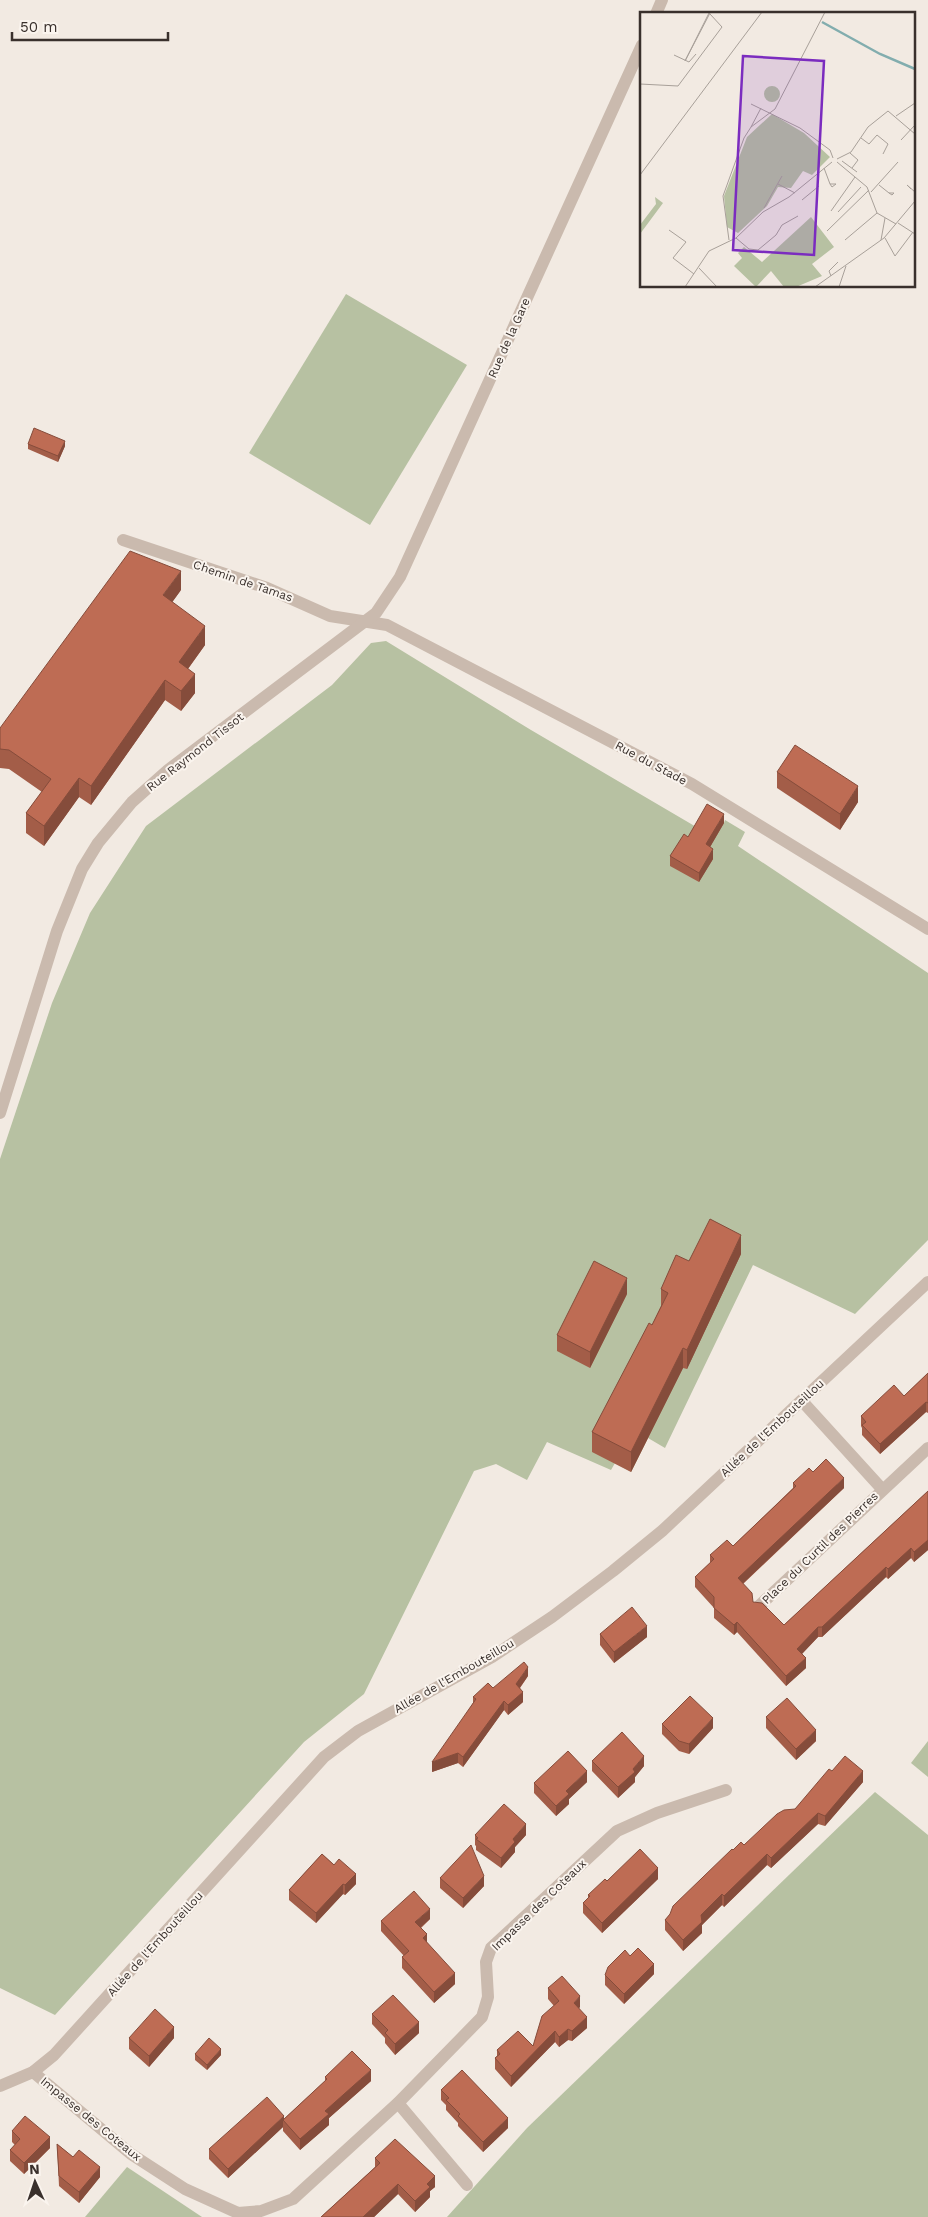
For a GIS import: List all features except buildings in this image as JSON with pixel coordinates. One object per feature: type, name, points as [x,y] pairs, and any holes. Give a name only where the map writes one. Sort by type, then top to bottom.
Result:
[{"type":"street","points":[[657,12],[662,0]]},
{"type":"street","name":"Rue de la Gare","points":[[362,622],[376,613],[400,577],[640,49]]},
{"type":"street","name":"Chemin de Tamas","points":[[123,540],[267,588],[330,616],[362,622]]},
{"type":"street","name":"Rue du Stade","points":[[362,622],[387,626],[692,784],[928,929]]},
{"type":"street","name":"Rue Raymond Tissot","points":[[0,1113],[57,931],[82,870],[98,843],[132,802],[168,770],[336,645],[362,622]]},
{"type":"street","name":"Allée de l'Embouteillou","points":[[0,2086],[33,2072],[71,2037],[324,1757],[358,1731],[492,1656],[560,1611],[662,1531],[928,1282]]},
{"type":"street","name":"Place du Curtil des Pierres","points":[[802,1401],[882,1489]]},
{"type":"street","name":"Place du Curtil des Pierres","points":[[759,1606],[928,1448]]},
{"type":"street","name":"Impasse des Coteaux","points":[[33,2072],[131,2154],[184,2189],[238,2213],[261,2212],[293,2199],[398,2103],[482,2017],[488,1997],[486,1962],[491,1948],[618,1831],[658,1813],[726,1790]]},
{"type":"street","points":[[398,2103],[467,2185]]},
{"type":"green space","points":[[346,294],[467,365],[370,525],[249,453]]},
{"type":"green space","points":[[386,641],[531,730],[698,828],[724,823],[725,820],[745,832],[738,846],[928,973],[928,1240],[855,1314],[753,1265],[665,1448],[648,1438],[631,1472],[615,1463],[611,1470],[547,1442],[527,1480],[496,1464],[474,1471],[364,1694],[304,1742],[55,2015],[0,1988],[0,1159],[52,1003],[90,913],[146,826],[332,685],[371,643]]},
{"type":"green space","points":[[928,1741],[928,1777],[911,1763]]},
{"type":"green space","points":[[875,1792],[928,1835],[928,2217],[447,2217],[527,2128]]},
{"type":"green space","points":[[127,2167],[202,2217],[85,2217]]}]
